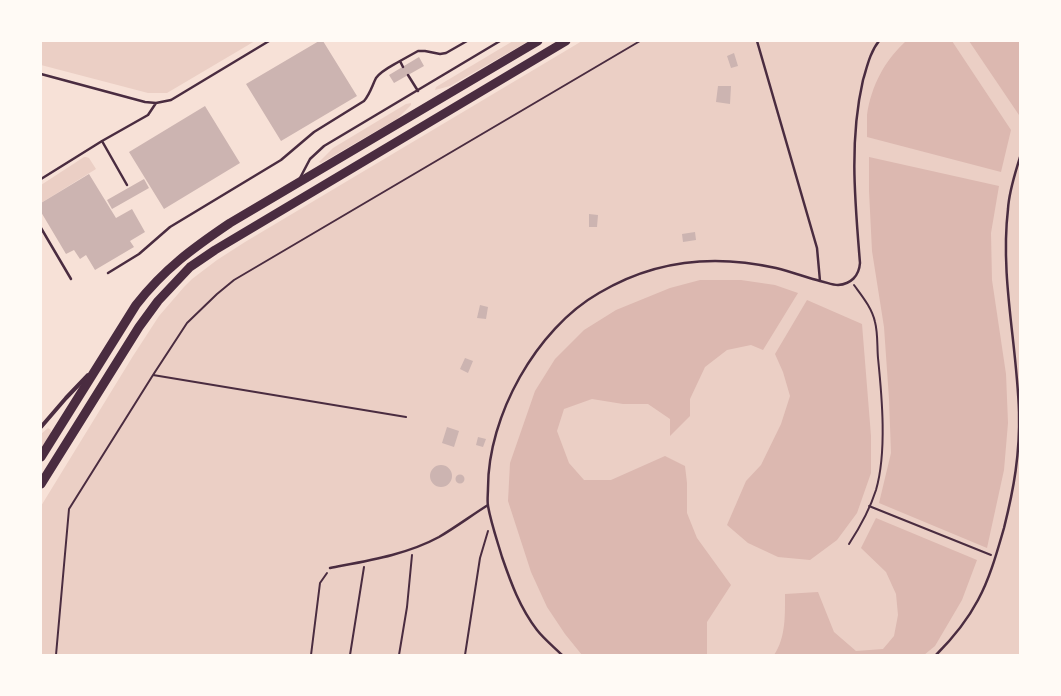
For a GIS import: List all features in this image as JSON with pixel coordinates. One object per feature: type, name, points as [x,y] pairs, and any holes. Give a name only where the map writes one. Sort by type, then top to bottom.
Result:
[{"type":"main road","points":[[41,457],[136,305],[146,292],[171,266],[204,240],[538,41]]},
{"type":"main road","points":[[41,484],[140,326],[158,301],[190,267],[214,250],[566,41]]},
{"type":"street","points":[[41,427],[98,364]]},
{"type":"lane","points":[[41,74],[145,102],[156,103],[171,100],[269,41]]},
{"type":"lane","points":[[108,274],[139,254],[170,227],[281,160],[314,132],[364,101],[369,95],[376,78],[382,72],[418,51],[440,54],[446,53],[466,41]]},
{"type":"lane","points":[[298,183],[310,159],[324,146],[500,41]]},
{"type":"lane","points":[[757,41],[817,248],[820,281]]},
{"type":"lane","points":[[562,655],[538,630],[524,610],[513,589],[491,520],[488,504],[488,470],[496,433],[511,395],[523,371],[544,341],[572,311],[598,293],[625,279],[649,270],[693,261],[730,260],[776,268],[836,285],[851,281],[857,275],[860,263],[854,189],[856,119],[867,65],[875,46],[879,41]]},
{"type":"lane","points":[[400,61],[403,67]]},
{"type":"lane","points":[[408,75],[418,91]]},
{"type":"lane","points":[[41,179],[148,114],[156,103]]},
{"type":"lane","points":[[102,141],[127,185]]},
{"type":"lane","points":[[936,655],[963,623],[978,600],[996,556],[1017,468],[1019,411],[1008,281],[1006,231],[1010,190],[1020,157]]},
{"type":"lane","points":[[41,228],[71,279]]},
{"type":"lane","points":[[330,568],[413,549],[439,537],[488,504]]},
{"type":"path","points":[[56,655],[69,509],[187,323],[234,280],[640,41]]},
{"type":"path","points":[[849,544],[861,524],[876,489],[880,466],[882,438],[882,396],[875,322],[871,310],[851,281]]},
{"type":"path","points":[[153,375],[406,417]]},
{"type":"path","points":[[869,506],[996,556]]},
{"type":"path","points":[[465,655],[480,558],[491,520]]},
{"type":"path","points":[[399,655],[407,607],[413,549]]},
{"type":"path","points":[[350,655],[365,561]]},
{"type":"path","points":[[312,655],[320,583],[330,568]]},
{"type":"shaded area","points":[[41,41],[255,41],[167,93],[148,93],[41,65]]},
{"type":"shaded area","points":[[513,41],[529,41],[450,86],[435,90],[436,87]]},
{"type":"shaded area","points":[[582,41],[1020,41],[1020,655],[41,655],[41,506],[159,316],[184,287],[217,260],[245,242]]},
{"type":"shaded area","points":[[906,41],[952,41],[1011,130],[1001,172],[867,137],[867,115],[869,104],[880,74],[898,48]]},
{"type":"shaded area","points":[[969,41],[1020,41],[1019,115]]},
{"type":"shaded area","points":[[411,103],[411,105],[397,119],[321,163],[319,162],[333,148],[406,104]]},
{"type":"shaded area","points":[[84,157],[89,158],[96,169],[41,203],[41,185]]},
{"type":"shaded area","points":[[869,157],[999,186],[991,233],[992,280],[1006,374],[1008,423],[1004,470],[987,548],[879,503],[891,453],[884,327],[872,251]]},
{"type":"shaded area","points":[[700,280],[741,280],[775,285],[798,293],[763,350],[751,345],[727,350],[705,367],[690,399],[690,416],[670,436],[670,419],[648,404],[623,404],[592,399],[564,409],[557,431],[569,463],[584,480],[611,480],[665,456],[685,466],[687,483],[687,513],[697,538],[731,585],[707,622],[707,655],[582,655],[565,634],[547,607],[531,572],[508,501],[510,463],[535,391],[555,359],[584,330],[616,310],[670,288]]},
{"type":"shaded area","points":[[807,300],[862,324],[871,436],[871,473],[857,513],[837,540],[810,560],[778,557],[748,543],[727,525],[746,481],[761,465],[781,424],[790,396],[783,372],[775,354]]},
{"type":"shaded area","points":[[48,428],[51,430],[51,434],[41,449],[41,434]]},
{"type":"shaded area","points":[[876,518],[977,560],[962,600],[935,646],[924,655],[774,655],[783,634],[785,594],[818,592],[834,632],[856,651],[883,649],[894,636],[898,615],[896,594],[886,572],[861,548]]},
{"type":"building","points":[[319,41],[323,41],[357,96],[281,141],[246,84]]},
{"type":"building","points":[[734,53],[738,66],[731,68],[727,56]]},
{"type":"building","points":[[419,57],[424,66],[394,83],[389,75]]},
{"type":"building","points":[[718,86],[731,86],[730,104],[716,102]]},
{"type":"building","points":[[205,106],[240,163],[164,209],[129,152]]},
{"type":"building","points":[[89,174],[116,218],[132,209],[145,232],[130,241],[134,247],[95,270],[86,255],[80,259],[74,250],[66,254],[41,212],[41,203]]},
{"type":"building","points":[[144,179],[149,188],[112,209],[107,200]]},
{"type":"building","points":[[589,214],[598,215],[597,227],[589,227]]},
{"type":"building","points":[[695,232],[696,240],[683,242],[682,234]]},
{"type":"building","points":[[480,305],[488,307],[486,319],[477,318]]},
{"type":"building","points":[[465,358],[473,361],[468,373],[460,369]]},
{"type":"building","points":[[447,427],[459,431],[454,447],[442,443]]},
{"type":"building","points":[[478,437],[486,439],[483,447],[476,445]]},
{"type":"building","points":[[441,465],[449,468],[452,476],[449,484],[441,487],[433,484],[430,476],[433,468]]},
{"type":"building","points":[[458,475],[462,475],[464,479],[462,483],[458,483],[456,481],[456,477]]}]
